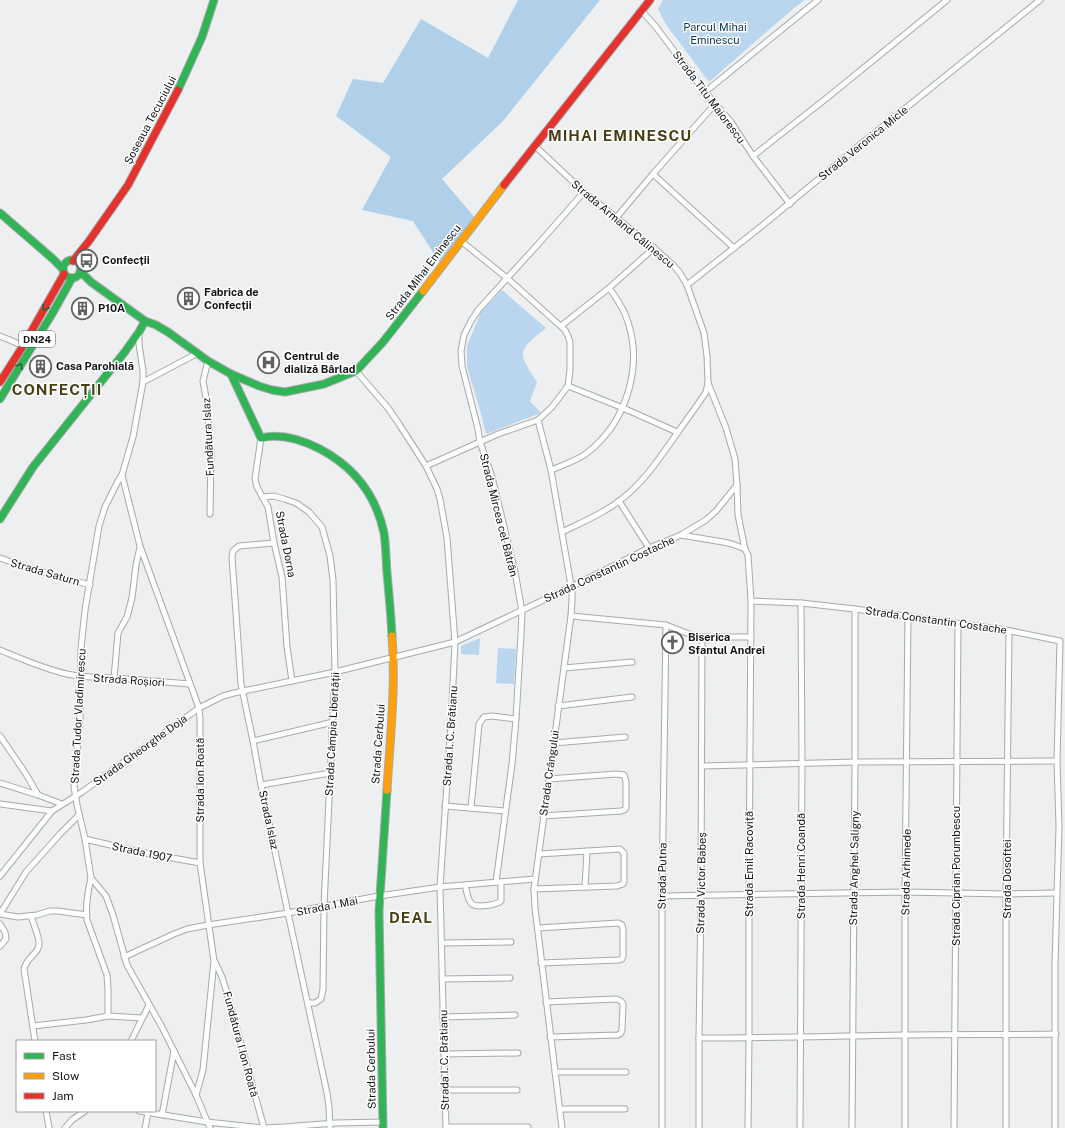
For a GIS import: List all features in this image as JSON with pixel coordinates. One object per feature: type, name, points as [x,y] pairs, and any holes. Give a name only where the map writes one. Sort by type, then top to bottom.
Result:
[{"type":"main road","name":"Șoseaua Tecuciului","points":[[69,266],[89,241],[128,185],[178,90],[197,49],[214,0]]},
{"type":"main road","name":"Strada Mihai Eminescu","points":[[76,275],[91,282],[145,321],[168,332],[231,374],[259,386],[284,392],[310,388],[356,371],[383,342],[504,184],[650,0]]},
{"type":"main road","points":[[0,213],[53,259],[69,266],[80,266],[76,275],[69,278],[69,266]]},
{"type":"main road","name":"DN24","points":[[0,382],[23,346],[69,266]]},
{"type":"main road","name":"DN24","points":[[0,399],[76,275]]},
{"type":"main road","points":[[0,518],[33,467],[124,353],[145,321]]},
{"type":"main road","points":[[231,374],[261,438]]},
{"type":"main road","name":"Strada Cerbului","points":[[261,438],[273,436],[286,437],[305,443],[324,451],[343,464],[366,488],[379,514],[384,534],[394,658],[391,729],[379,896],[383,1125]]},
{"type":"street","points":[[705,92],[818,0]]},
{"type":"street","points":[[753,156],[852,78],[947,0]]},
{"type":"street","name":"Strada Veronica Micle","points":[[687,285],[790,204],[866,140],[1040,0]]},
{"type":"street","name":"Strada Titu Maiorescu","points":[[641,10],[735,128],[753,156],[790,204]]},
{"type":"street","points":[[616,218],[715,104]]},
{"type":"street","name":"Strada Armand Călinescu","points":[[535,146],[584,192],[673,265],[687,285],[704,333],[708,356],[708,383],[706,392],[662,455],[646,475],[631,492],[619,501],[591,518],[562,532]]},
{"type":"street","points":[[653,174],[734,248]]},
{"type":"street","name":"Strada Mircea cel Bătrân","points":[[466,885],[471,904],[476,906],[493,905],[501,901],[498,882],[516,719],[522,611],[517,582],[492,477],[480,442],[462,366],[461,351],[464,335],[479,309],[584,192]]},
{"type":"street","points":[[426,466],[498,434],[538,420],[552,407],[568,386],[570,370],[570,342],[561,326],[507,278],[461,241]]},
{"type":"street","points":[[561,326],[609,288],[654,248]]},
{"type":"street","points":[[551,470],[586,454],[606,434],[617,419],[629,390],[633,360],[630,331],[618,300],[609,288]]},
{"type":"street","name":"Strada Tudor Vladimirescu","points":[[91,878],[74,786],[80,719],[81,648],[98,532],[103,514],[122,475],[133,437],[143,382],[143,364],[139,344],[139,332]]},
{"type":"street","points":[[0,336],[30,350]]},
{"type":"street","points":[[143,382],[198,353]]},
{"type":"street","name":"Fundătura Islaz","points":[[208,360],[203,381],[207,403],[211,453],[210,514]]},
{"type":"street","name":"Strada I. C. Brătianu","points":[[356,371],[391,414],[426,466],[437,490],[445,524],[455,642],[440,887],[446,1128]]},
{"type":"street","points":[[708,383],[726,428],[735,459],[738,515],[745,549],[748,555],[751,601]]},
{"type":"street","points":[[568,386],[678,432]]},
{"type":"street","name":"Strada Crângului","points":[[538,420],[551,470],[571,587],[572,601],[534,889],[541,963],[562,1128]]},
{"type":"street","name":"Strada Dorna","points":[[261,438],[255,479],[256,487],[268,507],[282,577],[287,646],[292,681]]},
{"type":"street","name":"Strada Ion Roată","points":[[122,475],[140,546],[190,684],[200,719],[200,863],[214,961],[203,1070],[196,1095]]},
{"type":"street","points":[[681,535],[706,520],[716,511],[737,485]]},
{"type":"street","name":"Strada Câmpia Libertății","points":[[262,497],[274,496],[296,503],[309,512],[322,527],[330,556],[333,580],[335,672],[324,906],[323,989],[320,999],[315,1002],[308,1003]]},
{"type":"street","points":[[619,501],[649,548]]},
{"type":"street","name":"Strada Constantin Costache","points":[[242,692],[335,672],[455,642],[522,611],[649,548],[681,535],[723,542],[745,549]]},
{"type":"street","name":"Strada Islaz","points":[[274,543],[239,546],[233,551],[232,557],[240,684],[328,1099],[330,1125]]},
{"type":"street","points":[[114,678],[118,633],[127,617],[132,598],[140,546]]},
{"type":"street","name":"Strada Saturn","points":[[0,558],[32,569],[90,585]]},
{"type":"street","name":"Strada Constantin Costache","points":[[751,601],[801,603],[855,609],[1008,631],[1060,641],[1057,761]]},
{"type":"street","name":"Strada Emil Racoviță","points":[[748,1128],[751,601]]},
{"type":"street","name":"Strada Henri Coandă","points":[[800,1128],[802,763],[801,603]]},
{"type":"street","name":"Strada Anghel Saligny","points":[[852,1128],[855,609]]},
{"type":"street","points":[[571,616],[666,625],[694,636],[702,637],[751,638]]},
{"type":"street","name":"Strada Arhimede","points":[[906,1128],[905,892],[908,616]]},
{"type":"street","name":"Strada Ciprian Porumbescu","points":[[954,1128],[956,1035],[958,624]]},
{"type":"street","name":"Strada Putna","points":[[662,1128],[662,896],[666,625]]},
{"type":"street","name":"Strada Dosoftei","points":[[1006,1128],[1008,631]]},
{"type":"street","name":"Strada Victor Babeș","points":[[699,1128],[698,1038],[701,896],[702,637]]},
{"type":"street","name":"Strada Roșiori","points":[[0,650],[56,672],[81,677],[190,684]]},
{"type":"street","points":[[564,668],[632,662]]},
{"type":"street","name":"Strada Gheorghe Doja","points":[[0,876],[52,811],[198,708],[222,696],[242,692]]},
{"type":"street","points":[[558,706],[632,697]]},
{"type":"street","points":[[471,808],[479,724],[481,720],[487,716],[516,719]]},
{"type":"street","points":[[253,741],[333,722]]},
{"type":"street","points":[[0,736],[26,774],[38,795]]},
{"type":"street","points":[[554,743],[625,737]]},
{"type":"street","points":[[702,766],[855,762],[1057,761],[1059,826],[1056,893],[1055,1128]]},
{"type":"street","points":[[261,785],[330,773]]},
{"type":"street","points":[[543,816],[621,811],[626,808],[626,778],[624,775],[616,774],[549,779]]},
{"type":"street","points":[[0,783],[62,804]]},
{"type":"street","points":[[0,804],[52,811]]},
{"type":"street","points":[[445,806],[505,811]]},
{"type":"street","points":[[79,815],[26,872],[0,914],[18,917],[58,911],[87,915]]},
{"type":"street","name":"Strada 1907","points":[[85,839],[140,852],[200,863]]},
{"type":"street","points":[[534,889],[617,886],[623,884],[624,881],[624,856],[622,850],[616,849],[539,854]]},
{"type":"street","points":[[585,887],[587,851]]},
{"type":"street","points":[[91,878],[88,896],[87,920],[107,975],[108,1016]]},
{"type":"street","points":[[91,878],[106,896],[113,915],[124,957],[162,1027],[196,1095],[210,1128]]},
{"type":"street","name":"Strada 1 Mai","points":[[124,957],[174,934],[208,924],[288,913],[379,896],[440,887],[535,879]]},
{"type":"street","points":[[662,896],[905,892],[1006,894],[1056,893]]},
{"type":"street","points":[[31,916],[39,945],[37,950],[25,964],[24,969],[35,1040]]},
{"type":"street","points":[[538,928],[618,923],[624,928],[623,956],[619,960],[541,963]]},
{"type":"street","points":[[0,924],[5,932],[6,939],[0,946]]},
{"type":"street","points":[[442,943],[511,942]]},
{"type":"street","name":"Fundătura I Ion Roată","points":[[214,961],[228,993],[264,1128]]},
{"type":"street","points":[[442,979],[510,978]]},
{"type":"street","points":[[546,1002],[616,999],[621,1001],[623,1004],[622,1030],[618,1035],[550,1037]]},
{"type":"street","points":[[131,1040],[149,1005]]},
{"type":"street","points":[[443,1017],[515,1015]]},
{"type":"street","points":[[32,1026],[108,1016],[142,1018]]},
{"type":"street","points":[[698,1038],[1056,1034]]},
{"type":"street","points":[[162,1115],[174,1051]]},
{"type":"street","points":[[444,1054],[518,1053]]},
{"type":"street","points":[[555,1072],[626,1072]]},
{"type":"street","points":[[445,1090],[517,1090]]},
{"type":"street","points":[[560,1109],[625,1109]]},
{"type":"street","points":[[46,1112],[49,1128]]},
{"type":"street","points":[[65,1128],[72,1120],[84,1112]]},
{"type":"street","points":[[144,1112],[207,1122],[264,1128],[330,1125],[383,1125]]},
{"type":"street","points":[[145,1128],[148,1113]]},
{"type":"street","points":[[446,1128],[528,1127]]},
{"type":"green space","name":"Parcul Mihai Eminescu","points":[[663,0],[805,0],[709,82],[665,23],[658,9]]},
{"type":"green space","points":[[502,290],[546,328],[525,347],[523,352],[523,357],[537,382],[530,401],[541,413],[486,434],[467,367],[467,346],[481,312]]},
{"type":"green space","points":[[480,638],[479,655],[461,654],[461,646]]},
{"type":"green space","points":[[498,648],[516,649],[514,684],[496,683]]},
{"type":"shaded area","points":[[518,0],[600,0],[503,121],[442,179],[476,219],[440,263],[413,221],[362,210],[391,157],[336,116],[353,79],[383,83],[421,19],[488,58]]},
{"type":"traffic: fast","points":[[178,90],[202,37],[214,0]]},
{"type":"traffic: fast","points":[[0,213],[63,269]]},
{"type":"traffic: fast","points":[[72,260],[78,263],[81,269],[78,275],[72,278],[66,275],[63,269],[66,263],[72,260]]},
{"type":"traffic: fast","points":[[80,271],[91,282],[145,321],[168,332],[208,361],[231,374],[259,386],[285,392],[324,384],[356,371],[383,342],[423,291]]},
{"type":"traffic: fast","points":[[0,399],[52,314],[72,278]]},
{"type":"traffic: fast","points":[[0,519],[33,467],[124,353],[145,321]]},
{"type":"traffic: fast","points":[[231,374],[261,438],[276,436],[291,438],[320,449],[332,456],[353,473],[369,494],[375,506],[384,533],[392,636]]},
{"type":"traffic: fast","points":[[383,1128],[379,911],[387,790]]},
{"type":"traffic: slow","points":[[423,291],[504,185]]},
{"type":"traffic: slow","points":[[387,790],[393,694],[392,636]]},
{"type":"traffic: jam","points":[[504,185],[650,0]]},
{"type":"traffic: jam","points":[[73,261],[89,241],[128,185],[178,90]]},
{"type":"traffic: jam","points":[[0,382],[23,346],[64,274]]},
{"type":"place","name":"Confecții","points":[[86,260]]},
{"type":"place","name":"Fabrica de Confecții","points":[[188,298]]},
{"type":"place","name":"P10A","points":[[82,308]]},
{"type":"place","name":"Centrul de dializă Bârlad","points":[[269,362]]},
{"type":"place","name":"Casa Parohială","points":[[41,366]]},
{"type":"place","name":"Biserica Sfantul Andrei","points":[[672,643]]},
{"type":"district","name":"MIHAI EMINESCU","points":[[620,136]]},
{"type":"district","name":"CONFECȚII","points":[[57,390]]},
{"type":"district","name":"DEAL","points":[[411,918]]}]
